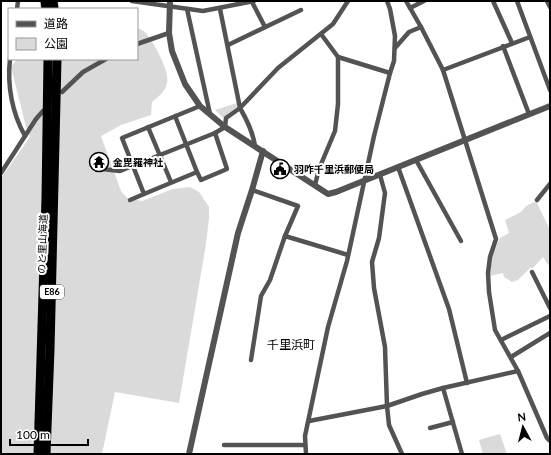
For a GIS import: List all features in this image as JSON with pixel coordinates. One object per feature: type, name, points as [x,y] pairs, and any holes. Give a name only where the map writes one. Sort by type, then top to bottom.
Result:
[{"type":"highway","name":"のと里山海道","points":[[38,454],[46,191],[48,60]]},
{"type":"highway","name":"のと里山海道","points":[[46,454],[51,325],[57,60]]},
{"type":"street","points":[[132,1],[169,3],[188,9],[203,11],[220,9],[253,1],[265,27]]},
{"type":"street","points":[[225,127],[226,118],[240,108],[278,68],[333,24],[348,1]]},
{"type":"street","points":[[306,454],[305,436],[328,328],[348,255],[394,62],[396,48],[394,30],[387,1]]},
{"type":"street","points":[[406,1],[443,70],[496,240],[490,257],[488,273],[489,292],[495,330],[511,356],[547,438],[550,441]]},
{"type":"street","points":[[410,8],[424,1]]},
{"type":"street","points":[[493,1],[512,43]]},
{"type":"street","points":[[517,1],[550,90]]},
{"type":"street","points":[[547,1],[550,7]]},
{"type":"street","points":[[169,3],[169,33],[172,51],[185,84],[200,106],[210,116],[225,127],[328,194],[380,175],[550,106]]},
{"type":"street","points":[[188,9],[210,116]]},
{"type":"street","points":[[220,9],[240,108],[249,124],[256,146]]},
{"type":"street","points":[[228,45],[301,10]]},
{"type":"street","points":[[396,48],[409,32],[421,27]]},
{"type":"street","points":[[138,44],[169,33]]},
{"type":"street","points":[[314,185],[335,131],[338,104],[338,58],[321,34]]},
{"type":"street","points":[[443,70],[530,37]]},
{"type":"street","points":[[503,46],[529,114]]},
{"type":"street","points":[[338,58],[390,74]]},
{"type":"street","points":[[10,60],[9,84],[11,96],[20,127],[25,136]]},
{"type":"street","points":[[62,92],[83,72],[104,60]]},
{"type":"street","points":[[144,194],[122,138],[200,106]]},
{"type":"street","points":[[1,173],[36,119],[43,111]]},
{"type":"street","points":[[175,116],[201,180],[227,169],[215,133]]},
{"type":"street","points":[[102,169],[118,171],[215,133],[225,127]]},
{"type":"street","points":[[148,128],[171,182]]},
{"type":"street","points":[[189,454],[238,234],[263,151]]},
{"type":"street","points":[[416,160],[461,241]]},
{"type":"street","points":[[398,167],[449,309],[467,383]]},
{"type":"street","points":[[130,200],[197,172]]},
{"type":"street","points":[[380,175],[385,193],[379,238],[372,262],[374,288],[385,346],[386,406],[389,425],[402,454]]},
{"type":"street","points":[[537,200],[550,184]]},
{"type":"street","points":[[251,360],[261,296],[270,280],[285,236],[298,206],[252,190]]},
{"type":"street","points":[[285,236],[348,255]]},
{"type":"street","points":[[532,272],[550,308]]},
{"type":"street","points":[[501,340],[550,316]]},
{"type":"street","points":[[511,356],[550,333]]},
{"type":"street","points":[[309,421],[386,406],[443,388],[518,371]]},
{"type":"street","points":[[443,388],[462,454]]},
{"type":"street","points":[[430,428],[453,422]]},
{"type":"street","points":[[224,445],[305,445]]},
{"type":"green space","points":[[138,28],[145,32],[156,49],[163,64],[166,71],[167,83],[163,91],[152,102],[151,115],[121,125],[101,136],[121,191],[127,198],[142,201],[173,189],[190,187],[199,192],[209,207],[205,250],[179,403],[115,392],[102,454],[1,454],[1,178],[30,137],[26,127],[11,67],[16,60],[138,60]]},
{"type":"green space","points":[[237,103],[238,106],[223,118],[215,110]]},
{"type":"green space","points":[[536,201],[550,230],[550,262],[548,265],[543,257],[532,269],[531,267],[518,280],[512,282],[504,277],[503,273],[490,276],[492,256],[500,238],[509,233],[505,220],[521,212],[526,206]]},
{"type":"green space","points":[[500,434],[507,454],[483,454],[479,440]]},
{"type":"tunnel","points":[[47,394],[62,394]]},
{"type":"place","name":"金毘羅神社","points":[[99,162]]},
{"type":"place","name":"羽咋千里浜郵便局","points":[[280,169]]},
{"type":"district","name":"千里浜町","points":[[291,345]]}]
